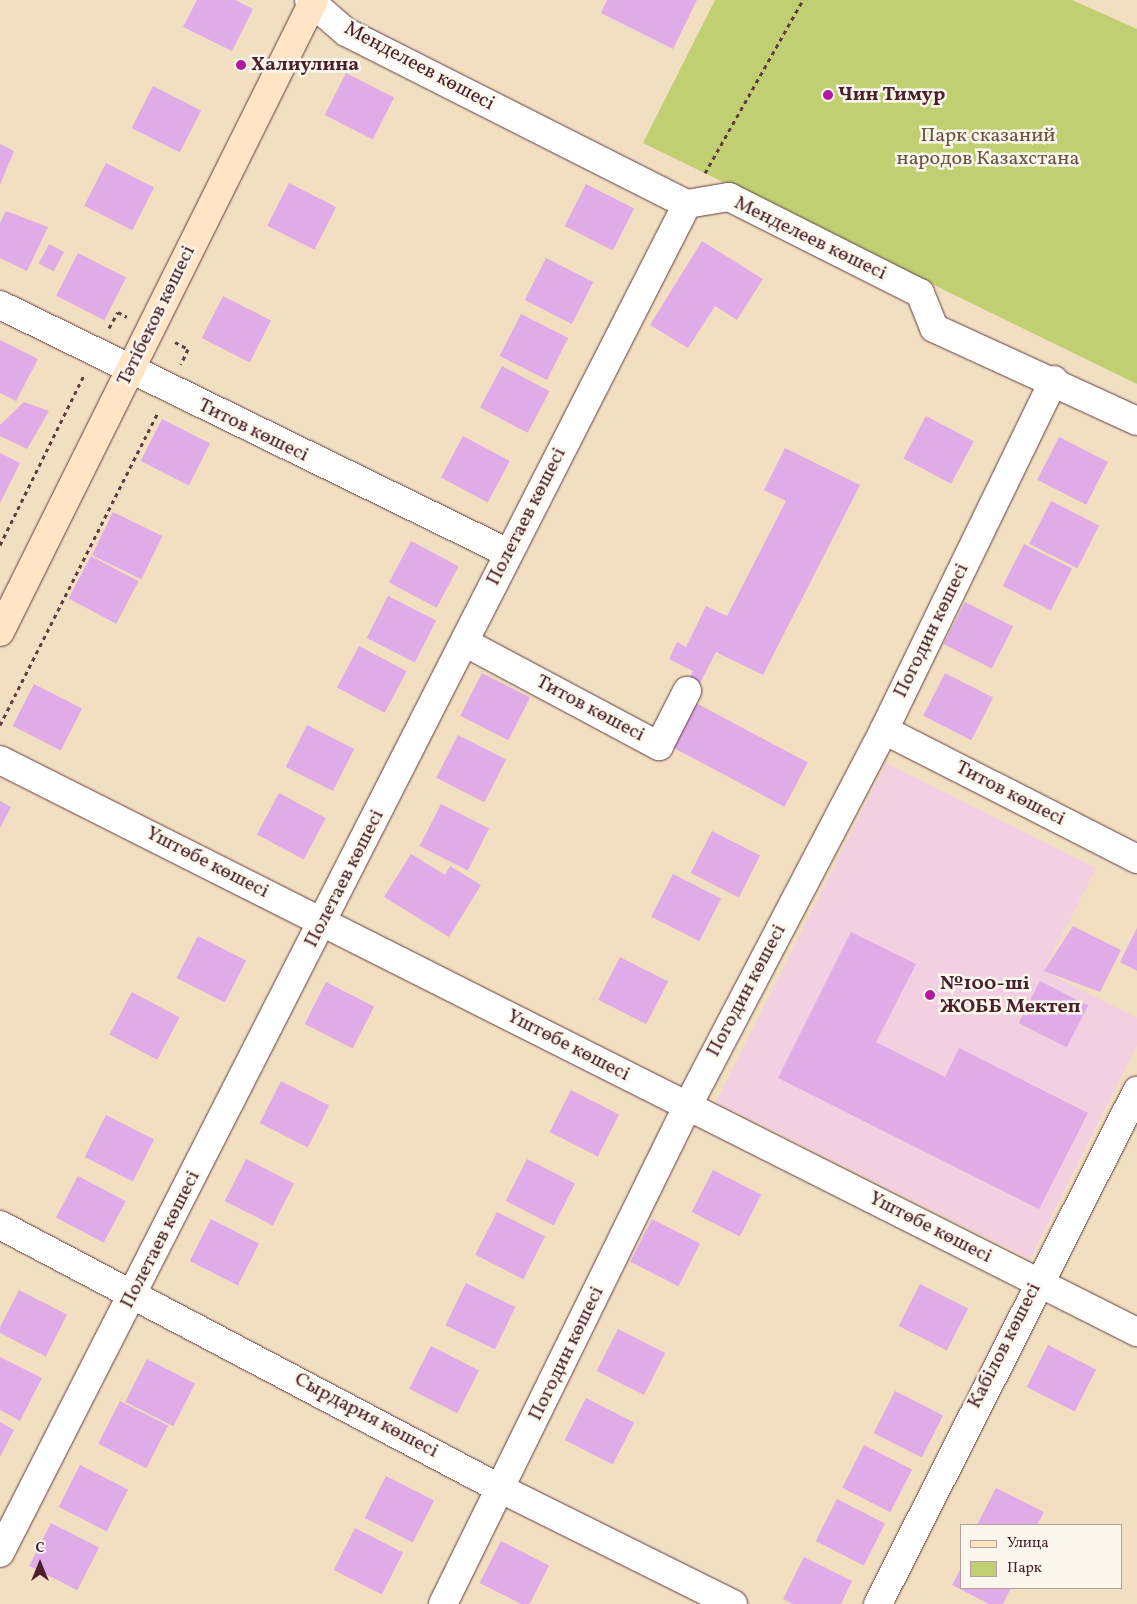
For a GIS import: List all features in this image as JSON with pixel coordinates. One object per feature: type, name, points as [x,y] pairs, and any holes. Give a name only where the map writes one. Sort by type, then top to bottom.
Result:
[{"type":"main road","name":"Тәтібеков көшесі","points":[[0,632],[312,1]]},
{"type":"street","name":"Менделеев көшесі","points":[[312,1],[346,32],[687,204],[729,197],[920,293],[934,328],[1022,372],[1054,380],[1137,421]]},
{"type":"street","name":"Полетаев көшесі","points":[[0,1553],[466,643],[508,553],[687,204]]},
{"type":"street","name":"Титов көшесі","points":[[0,305],[95,354],[508,553]]},
{"type":"street","name":"Погодин көшесі","points":[[443,1604],[687,1107],[884,730],[1054,380]]},
{"type":"street","name":"Титов көшесі","points":[[466,643],[659,746],[687,691]]},
{"type":"street","name":"Титов көшесі","points":[[884,730],[1137,859]]},
{"type":"street","name":"Үштөбе көшесі","points":[[0,760],[1137,1332]]},
{"type":"street","name":"Кабілов көшесі","points":[[878,1604],[1038,1282],[1137,1091]]},
{"type":"street","name":"Сырдария көшесі","points":[[0,1225],[134,1293],[501,1489],[733,1604]]},
{"type":"path","points":[[687,204],[803,0]]},
{"type":"path","points":[[0,545],[95,354],[118,312]]},
{"type":"path","points":[[0,725],[188,349]]},
{"type":"shaded area","name":"№100-ші ЖОББ Мектеп","points":[[886,763],[1096,868],[1044,971],[1137,1018],[1137,1045],[1030,1259],[716,1102]]},
{"type":"green space","name":"Парк сказаний народов Казахстана","points":[[715,0],[1072,0],[1137,29],[1137,384],[643,143]]},
{"type":"building","points":[[197,0],[235,0],[253,9],[232,51],[183,27]]},
{"type":"building","points":[[607,0],[697,0],[673,49],[601,13]]},
{"type":"building","points":[[346,73],[394,98],[373,139],[325,115]]},
{"type":"building","points":[[153,86],[201,111],[180,152],[132,128]]},
{"type":"building","points":[[0,144],[14,151],[0,185]]},
{"type":"building","points":[[106,163],[154,188],[132,230],[84,206]]},
{"type":"building","points":[[289,183],[336,207],[314,250],[267,226]]},
{"type":"building","points":[[586,184],[634,209],[613,250],[565,226]]},
{"type":"building","points":[[6,211],[48,227],[27,271],[0,258],[0,223]]},
{"type":"building","points":[[702,241],[763,279],[737,320],[715,306],[688,348],[650,325]]},
{"type":"building","points":[[49,244],[64,252],[54,271],[39,263]]},
{"type":"building","points":[[78,253],[126,278],[104,320],[56,296]]},
{"type":"building","points":[[546,258],[593,282],[572,324],[525,300]]},
{"type":"building","points":[[223,296],[271,321],[250,362],[202,338]]},
{"type":"building","points":[[521,314],[568,338],[547,380],[500,356]]},
{"type":"building","points":[[0,340],[38,359],[16,401],[0,393]]},
{"type":"building","points":[[502,366],[550,391],[528,433],[480,407]]},
{"type":"building","points":[[24,402],[49,411],[27,449],[0,436],[0,425]]},
{"type":"building","points":[[926,416],[974,441],[951,484],[903,458]]},
{"type":"building","points":[[162,419],[210,444],[189,485],[141,461]]},
{"type":"building","points":[[463,436],[510,461],[488,502],[441,477]]},
{"type":"building","points":[[1059,437],[1108,462],[1086,505],[1037,480]]},
{"type":"building","points":[[785,448],[860,485],[763,675],[716,652],[697,689],[687,684],[693,671],[669,659],[677,642],[686,647],[706,606],[727,616],[786,501],[764,490]]},
{"type":"building","points":[[0,453],[20,463],[0,503]]},
{"type":"building","points":[[1051,501],[1099,526],[1077,568],[1029,544]]},
{"type":"building","points":[[113,512],[162,536],[141,579],[92,555]]},
{"type":"building","points":[[411,541],[459,566],[437,608],[389,582]]},
{"type":"building","points":[[1024,544],[1072,569],[1051,610],[1003,586]]},
{"type":"building","points":[[91,556],[139,581],[116,624],[68,598]]},
{"type":"building","points":[[388,596],[436,621],[415,662],[367,638]]},
{"type":"building","points":[[965,602],[1013,627],[992,668],[944,644]]},
{"type":"building","points":[[359,646],[407,671],[385,713],[337,687]]},
{"type":"building","points":[[482,673],[530,698],[508,740],[460,716]]},
{"type":"building","points":[[945,673],[993,698],[971,740],[923,716]]},
{"type":"building","points":[[34,684],[82,709],[61,750],[13,726]]},
{"type":"building","points":[[694,702],[808,763],[784,807],[671,746]]},
{"type":"building","points":[[307,725],[354,749],[333,791],[286,767]]},
{"type":"building","points":[[458,735],[506,760],[484,802],[436,778]]},
{"type":"building","points":[[279,793],[326,818],[304,859],[257,834]]},
{"type":"building","points":[[0,801],[11,807],[0,828]]},
{"type":"building","points":[[441,804],[489,829],[468,870],[420,846]]},
{"type":"building","points":[[712,831],[760,856],[739,897],[691,873]]},
{"type":"building","points":[[411,854],[445,875],[450,866],[481,885],[449,937],[384,897]]},
{"type":"building","points":[[673,874],[721,899],[699,941],[651,917]]},
{"type":"building","points":[[1073,926],[1121,950],[1100,992],[1044,971]]},
{"type":"building","points":[[1137,928],[1137,971],[1120,962]]},
{"type":"building","points":[[851,932],[916,964],[876,1042],[945,1077],[959,1048],[1088,1113],[1039,1209],[778,1078]]},
{"type":"building","points":[[198,936],[246,961],[225,1002],[177,978]]},
{"type":"building","points":[[620,957],[668,982],[646,1024],[598,1000]]},
{"type":"building","points":[[1040,981],[1088,1006],[1067,1047],[1019,1023]]},
{"type":"building","points":[[326,982],[374,1007],[353,1048],[305,1024]]},
{"type":"building","points":[[132,992],[180,1017],[157,1060],[109,1034]]},
{"type":"building","points":[[281,1081],[329,1106],[308,1147],[260,1123]]},
{"type":"building","points":[[571,1090],[619,1115],[598,1156],[550,1132]]},
{"type":"building","points":[[106,1115],[154,1140],[133,1181],[85,1157]]},
{"type":"building","points":[[246,1159],[294,1184],[273,1225],[225,1201]]},
{"type":"building","points":[[527,1159],[575,1184],[554,1225],[506,1201]]},
{"type":"building","points":[[713,1170],[761,1195],[740,1236],[692,1212]]},
{"type":"building","points":[[78,1176],[126,1201],[104,1243],[56,1217]]},
{"type":"building","points":[[497,1212],[545,1237],[523,1279],[475,1255]]},
{"type":"building","points":[[211,1219],[259,1244],[238,1285],[190,1261]]},
{"type":"building","points":[[652,1219],[700,1244],[678,1286],[630,1262]]},
{"type":"building","points":[[466,1283],[515,1307],[495,1349],[445,1325]]},
{"type":"building","points":[[920,1284],[968,1309],[947,1350],[899,1326]]},
{"type":"building","points":[[19,1290],[67,1315],[46,1356],[0,1333],[0,1327]]},
{"type":"building","points":[[618,1329],[665,1353],[644,1395],[597,1371]]},
{"type":"building","points":[[1048,1345],[1096,1370],[1075,1411],[1027,1387]]},
{"type":"building","points":[[431,1346],[479,1371],[457,1413],[409,1389]]},
{"type":"building","points":[[0,1357],[42,1378],[20,1421],[0,1410]]},
{"type":"building","points":[[147,1359],[195,1384],[173,1426],[125,1402]]},
{"type":"building","points":[[895,1391],[943,1416],[922,1457],[874,1433]]},
{"type":"building","points":[[586,1398],[634,1423],[613,1464],[565,1440]]},
{"type":"building","points":[[120,1401],[168,1426],[146,1468],[98,1444]]},
{"type":"building","points":[[0,1422],[14,1430],[0,1457]]},
{"type":"building","points":[[864,1445],[912,1470],[890,1512],[842,1488]]},
{"type":"building","points":[[80,1465],[128,1490],[107,1531],[59,1507]]},
{"type":"building","points":[[386,1476],[434,1501],[413,1542],[365,1518]]},
{"type":"building","points":[[996,1488],[1044,1512],[1038,1524],[978,1524]]},
{"type":"building","points":[[837,1499],[885,1524],[864,1565],[816,1541]]},
{"type":"building","points":[[51,1523],[99,1548],[77,1590],[29,1566]]},
{"type":"building","points":[[355,1528],[403,1553],[382,1594],[334,1570]]},
{"type":"building","points":[[501,1541],[549,1566],[530,1604],[521,1604],[480,1583]]},
{"type":"building","points":[[804,1557],[852,1581],[841,1604],[793,1604],[783,1599]]},
{"type":"building","points":[[960,1570],[960,1589],[1010,1589],[1003,1604],[989,1604],[952,1585]]},
{"type":"place","name":"Халиулина","points":[[241,65]]},
{"type":"place","name":"Чин Тимур","points":[[828,95]]},
{"type":"place","name":"№100-ші ЖОББ Мектеп","points":[[930,995]]}]
